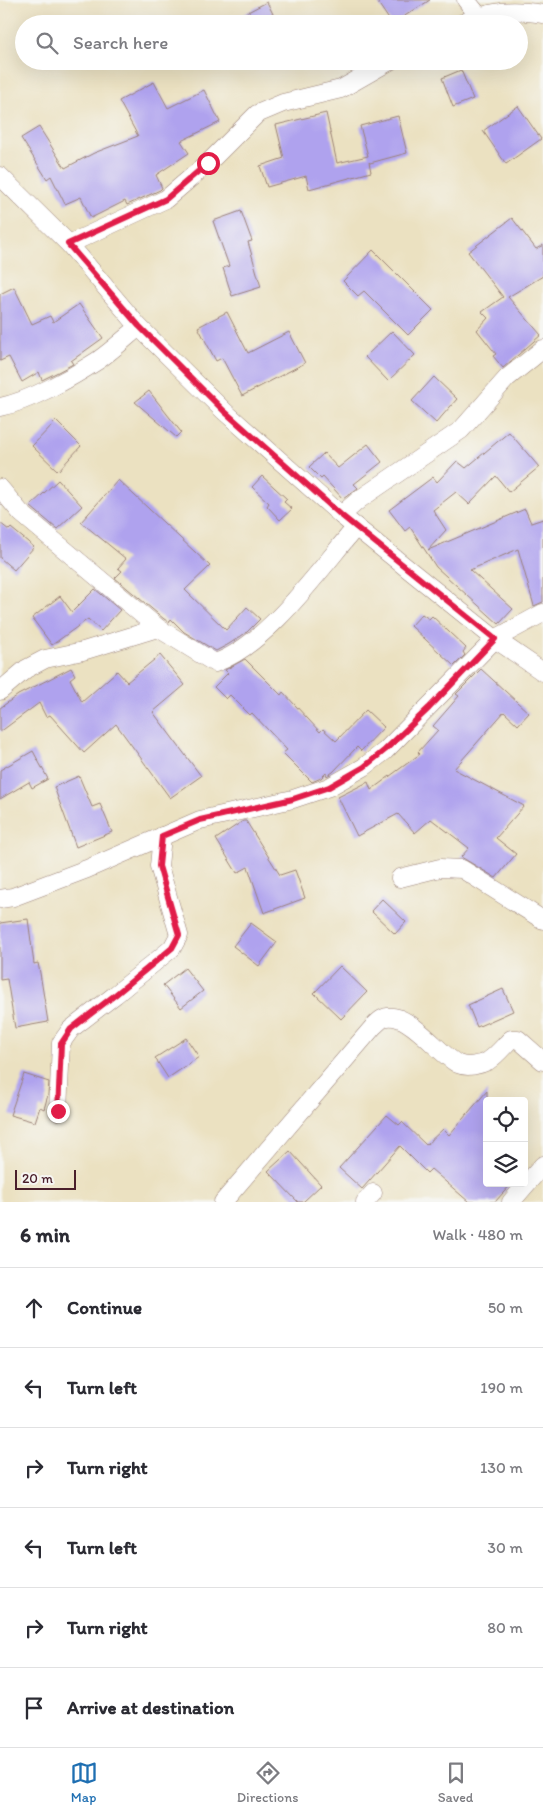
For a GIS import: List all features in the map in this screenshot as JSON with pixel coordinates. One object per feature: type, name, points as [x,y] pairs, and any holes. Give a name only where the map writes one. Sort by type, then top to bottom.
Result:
[{"type":"street","points":[[466,0],[478,15],[517,10],[543,14]]},
{"type":"street","points":[[68,244],[166,199],[208,163],[257,114],[283,103],[341,89],[374,70]]},
{"type":"street","points":[[0,176],[68,244],[139,326],[224,411],[341,515],[495,639],[543,672]]},
{"type":"street","points":[[0,407],[8,406],[41,392],[98,360],[139,326]]},
{"type":"street","points":[[341,515],[360,499],[461,430],[507,378],[543,349]]},
{"type":"street","points":[[0,488],[21,513],[158,628],[215,663],[229,658],[278,619],[356,527]]},
{"type":"street","points":[[0,899],[13,897],[77,872],[200,820],[293,799],[329,787],[364,767],[385,750],[429,708],[495,639],[543,613]]},
{"type":"street","points":[[0,691],[26,669],[45,659],[83,651],[158,628]]},
{"type":"street","points":[[58,1111],[61,1044],[71,1029],[172,948],[179,935],[159,866],[162,836]]},
{"type":"street","points":[[400,878],[440,868],[462,869],[543,920]]},
{"type":"street","points":[[223,1202],[367,1034],[383,1018],[398,1017],[414,1027],[459,1065],[473,1066],[489,1060],[511,1039],[518,1039],[543,1061]]},
{"type":"street","points":[[510,1202],[543,1165]]},
{"type":"building","points":[[376,0],[430,0],[406,15],[386,15]]},
{"type":"building","points":[[267,2],[274,15],[242,15]]},
{"type":"building","points":[[461,70],[473,99],[453,107],[442,78]]},
{"type":"building","points":[[154,82],[168,108],[204,90],[220,122],[181,141],[189,153],[156,175],[162,188],[160,190],[127,205],[125,201],[91,218],[81,197],[65,204],[51,176],[47,179],[21,138],[39,127],[65,168],[94,153],[138,136],[119,101]]},
{"type":"building","points":[[518,106],[541,139],[506,164],[483,131]]},
{"type":"building","points":[[326,113],[337,163],[368,156],[360,126],[398,116],[407,153],[369,162],[371,172],[309,189],[306,176],[267,187],[260,166],[284,158],[276,125]]},
{"type":"building","points":[[241,211],[252,241],[248,242],[261,287],[232,296],[223,268],[229,266],[213,221]]},
{"type":"building","points":[[512,218],[536,249],[543,245],[543,276],[508,297],[541,335],[503,368],[493,356],[496,354],[477,330],[488,318],[482,312],[503,297],[468,252]]},
{"type":"building","points":[[373,250],[433,310],[408,335],[364,291],[358,296],[343,281]]},
{"type":"building","points":[[14,287],[32,324],[50,316],[53,322],[79,304],[103,338],[71,361],[73,364],[42,380],[39,372],[22,382],[9,357],[0,361],[0,294]]},
{"type":"building","points":[[227,312],[248,353],[289,332],[305,363],[242,396],[222,358],[216,361],[198,327]]},
{"type":"building","points":[[392,331],[415,355],[388,381],[365,357]]},
{"type":"building","points":[[434,377],[457,399],[436,423],[412,401]]},
{"type":"building","points":[[149,391],[181,432],[176,437],[135,402]]},
{"type":"building","points":[[56,421],[81,446],[58,471],[32,446]]},
{"type":"building","points":[[509,432],[539,467],[509,492],[496,476],[469,504],[456,492],[433,510],[446,530],[428,550],[525,509],[531,523],[543,519],[543,602],[534,606],[518,549],[470,570],[513,609],[499,624],[436,567],[410,527],[405,531],[389,510],[433,477],[437,482],[457,461],[466,468]]},
{"type":"building","points":[[368,444],[382,462],[354,484],[358,488],[343,499],[323,477],[321,479],[309,467],[324,453],[338,468]]},
{"type":"building","points":[[262,476],[287,499],[284,502],[292,509],[280,520],[267,506],[269,503],[252,487]]},
{"type":"building","points":[[58,480],[82,506],[57,529],[30,506]]},
{"type":"building","points":[[118,480],[210,566],[185,590],[226,630],[247,607],[260,619],[247,632],[216,651],[184,632],[171,619],[169,622],[164,619],[115,578],[122,571],[118,568],[126,559],[81,522]]},
{"type":"building","points":[[0,523],[9,530],[11,528],[34,547],[14,570],[0,558]]},
{"type":"building","points":[[95,589],[120,610],[101,631],[88,619],[52,645],[32,618],[60,596],[72,612]]},
{"type":"building","points":[[422,614],[429,619],[432,616],[466,648],[463,652],[465,655],[454,666],[411,626]]},
{"type":"building","points":[[160,655],[185,685],[153,712],[201,776],[170,798],[116,724],[84,753],[50,715],[46,717],[39,703],[0,732],[0,708],[18,695],[71,668],[75,675],[70,679],[82,702],[117,671],[127,682]]},
{"type":"building","points":[[245,659],[281,695],[283,692],[320,732],[323,729],[336,741],[366,710],[384,727],[361,751],[357,747],[333,772],[327,776],[326,773],[321,778],[312,782],[283,753],[287,750],[252,713],[250,715],[230,695],[226,699],[214,687],[228,673],[225,670]]},
{"type":"building","points":[[481,669],[529,713],[518,725],[504,712],[454,769],[524,806],[496,838],[516,854],[496,878],[461,857],[469,848],[431,819],[415,833],[398,814],[357,836],[338,797],[368,782],[371,790],[420,754],[418,752],[438,730],[433,726],[459,696],[456,694]]},
{"type":"building","points":[[33,751],[48,779],[32,788],[29,782],[0,799],[0,770]]},
{"type":"building","points":[[79,776],[92,807],[100,804],[112,832],[76,847],[54,787]]},
{"type":"building","points":[[243,821],[246,821],[280,875],[295,870],[305,898],[264,913],[248,867],[237,873],[216,839]]},
{"type":"building","points":[[382,899],[406,922],[395,934],[371,911]]},
{"type":"building","points":[[28,919],[34,964],[38,963],[48,1022],[15,1028],[7,979],[0,980],[0,923]]},
{"type":"building","points":[[251,923],[277,942],[259,966],[233,946]]},
{"type":"building","points":[[340,966],[367,992],[341,1019],[314,993]]},
{"type":"building","points":[[185,968],[203,991],[181,1008],[163,985]]},
{"type":"building","points":[[503,989],[513,1011],[477,1027],[468,1005]]},
{"type":"building","points":[[186,1038],[199,1057],[168,1078],[155,1058]]},
{"type":"building","points":[[24,1074],[49,1082],[44,1109],[40,1107],[35,1122],[10,1115]]},
{"type":"building","points":[[487,1091],[487,1097],[483,1097],[483,1187],[508,1187],[495,1202],[469,1202],[431,1169],[427,1173],[400,1146],[362,1189],[339,1168],[387,1115],[399,1125],[402,1122],[426,1145],[443,1129],[449,1135]]},
{"type":"building","points":[[290,1151],[321,1185],[303,1202],[298,1202],[268,1171]]},
{"type":"route","points":[[58,1111],[61,1044],[71,1029],[172,948],[179,935],[159,866],[162,836],[200,820],[293,799],[329,787],[364,767],[385,750],[429,708],[495,639],[341,515],[224,411],[139,326],[68,244],[166,199],[208,163]]}]
